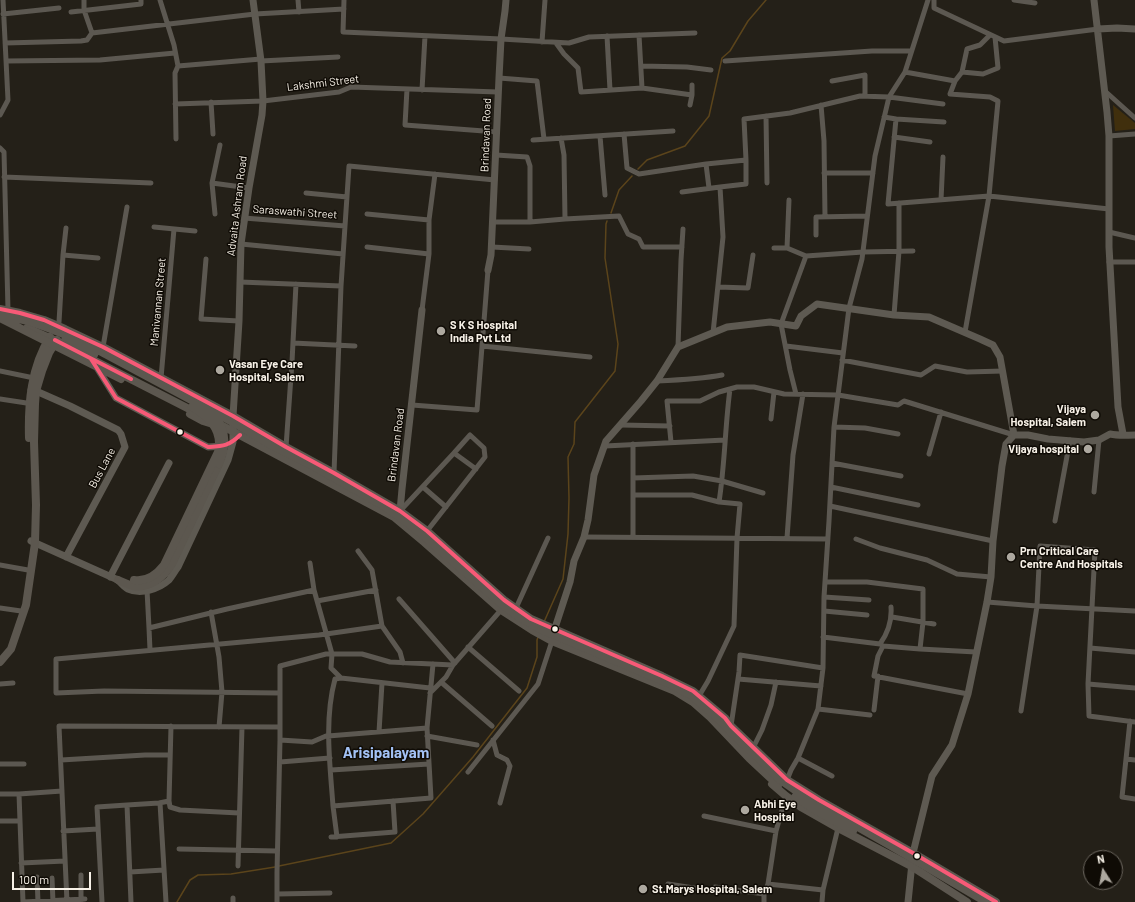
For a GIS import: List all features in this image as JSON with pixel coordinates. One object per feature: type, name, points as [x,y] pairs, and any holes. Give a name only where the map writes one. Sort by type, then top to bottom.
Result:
[{"type":"main road","points":[[4,310],[32,316],[62,327],[103,347],[233,416],[400,511],[427,531],[504,600],[531,619],[693,691],[725,718],[731,726],[787,780],[996,902]]},
{"type":"main road","points":[[0,317],[28,321],[67,335],[205,408],[271,445],[313,466],[382,505],[426,538],[517,616],[538,628],[670,684],[692,696],[714,714],[779,779],[802,795],[986,902]]},
{"type":"main road","points":[[0,317],[203,421],[235,433]]},
{"type":"main road","points":[[0,317],[69,341],[198,410],[216,427],[219,436],[219,445],[216,456],[168,560],[153,576],[133,583]]},
{"type":"main road","points":[[0,322],[8,321],[16,323],[53,339],[394,517],[501,610],[552,641],[675,691],[693,702],[778,785],[822,814],[977,902]]},
{"type":"main road","points":[[0,662],[11,649],[26,605],[33,542],[32,481],[28,414],[32,404],[34,378],[41,355],[62,327]]},
{"type":"main road","points":[[34,390],[53,339]]},
{"type":"main road","points":[[118,580],[128,579],[133,583],[142,586],[153,583],[162,577],[169,569],[221,460],[225,444],[223,430],[217,418],[205,408]]},
{"type":"main road","points":[[0,657],[8,644],[21,611],[33,542]]},
{"type":"main road","points":[[675,691],[714,726],[761,775],[801,807],[911,866],[967,902]]},
{"type":"street","points":[[0,115],[8,100],[5,43],[2,23],[3,0]]},
{"type":"street","points":[[84,0],[84,10],[92,34]]},
{"type":"street","points":[[71,12],[141,4],[141,0]]},
{"type":"street","points":[[160,0],[168,24],[178,66],[175,73],[176,139]]},
{"type":"street","name":"Advaita Ashram Road","points":[[235,433],[233,416],[239,321],[241,244],[244,218],[262,115],[263,100],[261,60],[253,0]]},
{"type":"street","points":[[298,0],[299,12]]},
{"type":"street","points":[[344,0],[343,32],[556,43],[569,43],[589,37],[695,33]]},
{"type":"street","name":"Brindavan Road","points":[[488,270],[492,247],[501,39],[506,11],[506,0]]},
{"type":"street","points":[[542,42],[545,0]]},
{"type":"street","points":[[787,780],[818,710],[823,668],[824,597],[834,427],[849,308],[863,252],[875,156],[889,97],[905,72],[928,0]]},
{"type":"street","points":[[934,0],[934,8],[1004,41],[1098,29],[1135,29]]},
{"type":"street","points":[[1014,0],[1034,3]]},
{"type":"street","points":[[1094,0],[1106,92],[1109,136],[1109,262],[1118,407],[1124,434]]},
{"type":"street","points":[[3,14],[60,8]]},
{"type":"street","points":[[5,43],[81,41],[87,40],[92,34],[168,24],[255,14],[344,9]]},
{"type":"street","points":[[639,35],[642,88]]},
{"type":"street","points":[[422,90],[425,36]]},
{"type":"street","points":[[607,36],[610,90]]},
{"type":"street","points":[[965,332],[989,196],[998,101],[990,97],[950,94],[955,81],[962,72],[967,50],[980,45],[993,36]]},
{"type":"street","points":[[962,72],[983,74],[998,68],[993,36]]},
{"type":"street","points":[[556,43],[564,54],[578,68],[581,92],[642,88],[692,95]]},
{"type":"street","points":[[725,61],[872,51],[911,51]]},
{"type":"street","points":[[6,61],[100,60],[175,53]]},
{"type":"street","points":[[178,66],[261,60],[338,57]]},
{"type":"street","points":[[641,66],[687,67],[711,70]]},
{"type":"street","points":[[905,72],[955,81]]},
{"type":"street","points":[[832,81],[865,75],[866,96]]},
{"type":"street","points":[[0,78],[7,77]]},
{"type":"street","points":[[499,78],[537,81],[544,139]]},
{"type":"street","points":[[690,105],[692,84]]},
{"type":"street","name":"Lakshmi Street","points":[[176,104],[263,100],[339,92],[351,87],[498,92]]},
{"type":"street","points":[[407,89],[405,125],[497,132]]},
{"type":"street","points":[[1106,92],[1135,118]]},
{"type":"street","points":[[682,192],[746,184],[744,119],[790,113],[860,96],[889,97],[943,104]]},
{"type":"street","points":[[211,102],[213,134]]},
{"type":"street","points":[[821,106],[824,141],[825,217]]},
{"type":"street","points":[[766,116],[767,183]]},
{"type":"street","points":[[884,117],[944,122]]},
{"type":"street","points":[[896,119],[888,204],[989,196],[1109,209]]},
{"type":"street","points":[[533,140],[673,131]]},
{"type":"street","points":[[624,134],[627,168],[639,174],[706,164],[746,160]]},
{"type":"street","points":[[1109,136],[1135,134]]},
{"type":"street","points":[[600,136],[605,195]]},
{"type":"street","points":[[894,137],[930,142]]},
{"type":"street","points":[[561,138],[564,155],[565,219]]},
{"type":"street","points":[[215,214],[212,183],[220,145]]},
{"type":"street","points":[[0,148],[4,152],[2,194],[4,310]]},
{"type":"street","points":[[496,154],[528,157],[530,166],[530,222]]},
{"type":"street","points":[[941,200],[943,157]]},
{"type":"street","points":[[706,164],[709,188]]},
{"type":"street","points":[[334,473],[341,286],[349,166],[495,180]]},
{"type":"street","points":[[824,173],[873,173]]},
{"type":"street","points":[[422,310],[429,254],[429,220],[435,174]]},
{"type":"street","points":[[4,177],[150,183]]},
{"type":"street","points":[[212,183],[249,188]]},
{"type":"street","points":[[713,333],[723,237],[720,187]]},
{"type":"street","points":[[306,193],[347,197]]},
{"type":"street","points":[[787,248],[789,200]]},
{"type":"street","points":[[894,315],[899,251],[899,203]]},
{"type":"street","points":[[103,347],[127,207]]},
{"type":"street","points":[[367,214],[429,220]]},
{"type":"street","points":[[493,222],[530,222],[619,216],[628,234],[639,239],[643,247],[682,247]]},
{"type":"street","points":[[816,235],[816,217],[867,216]]},
{"type":"street","name":"Saraswathi Street","points":[[244,218],[345,226]]},
{"type":"street","points":[[154,227],[195,232]]},
{"type":"street","points":[[62,327],[59,322],[66,228]]},
{"type":"street","name":"Manivannan Street","points":[[161,378],[174,229]]},
{"type":"street","points":[[468,772],[538,684],[570,582],[574,561],[584,537],[588,520],[594,475],[606,442],[657,381],[678,347],[683,229]]},
{"type":"street","points":[[1108,232],[1135,238]]},
{"type":"street","points":[[241,244],[343,254]]},
{"type":"street","points":[[367,247],[429,254]]},
{"type":"street","points":[[492,247],[528,249]]},
{"type":"street","points":[[774,248],[787,248],[806,256],[863,252],[914,251]]},
{"type":"street","points":[[63,255],[98,258]]},
{"type":"street","points":[[718,287],[748,288],[753,255]]},
{"type":"street","points":[[796,394],[781,324],[806,256]]},
{"type":"street","points":[[206,259],[201,319],[239,321]]},
{"type":"street","points":[[1109,262],[1135,262]]},
{"type":"street","points":[[412,405],[477,410],[488,270]]},
{"type":"street","points":[[240,282],[341,286]]},
{"type":"street","points":[[286,447],[296,284]]},
{"type":"street","points":[[678,347],[727,327],[770,322],[796,326],[801,316],[817,304],[894,315],[930,318],[993,345],[1000,357],[1014,435]]},
{"type":"street","name":"Brindavan Road","points":[[400,511],[422,310]]},
{"type":"street","points":[[293,343],[355,346]]},
{"type":"street","points":[[482,346],[590,357]]},
{"type":"street","points":[[786,346],[843,353]]},
{"type":"street","points":[[91,359],[116,398],[208,447],[223,446],[233,442]]},
{"type":"street","points":[[842,360],[921,375],[935,366],[967,372],[1003,370]]},
{"type":"street","points":[[0,371],[34,378]]},
{"type":"street","points":[[657,381],[698,379],[722,375]]},
{"type":"street","points":[[671,442],[666,400],[700,400],[719,392],[737,387],[754,387],[784,394],[838,395],[898,405],[904,401],[1014,435],[1028,435],[1048,439],[1084,442],[1099,440],[1110,434],[1118,436],[1124,434],[1135,435]]},
{"type":"street","points":[[719,502],[730,389]]},
{"type":"street","name":"Bus Lane","points":[[34,390],[118,430],[121,434],[125,447],[66,557]]},
{"type":"street","points":[[771,419],[774,392]]},
{"type":"street","points":[[787,538],[793,455],[803,394]]},
{"type":"street","points":[[0,399],[32,404]]},
{"type":"street","points":[[930,454],[941,412]]},
{"type":"street","points":[[621,425],[670,426]]},
{"type":"street","points":[[834,427],[865,428],[898,434]]},
{"type":"street","points":[[33,542],[118,580],[127,588],[136,591],[147,590],[159,586],[169,579],[178,567],[228,460],[235,433]]},
{"type":"street","points":[[394,517],[470,435],[484,448],[485,457],[427,531]]},
{"type":"street","points":[[908,902],[913,853],[932,776],[952,744],[968,694],[988,602],[993,541],[1002,466],[1006,444],[1014,435]]},
{"type":"street","points":[[605,446],[725,440]]},
{"type":"street","points":[[1055,521],[1070,440]]},
{"type":"street","points":[[1094,492],[1099,440]]},
{"type":"street","points":[[633,444],[634,537]]},
{"type":"street","points":[[454,453],[476,469]]},
{"type":"street","points":[[110,577],[169,463]]},
{"type":"street","points":[[832,463],[902,476]]},
{"type":"street","points":[[633,478],[693,476],[763,493]]},
{"type":"street","points":[[423,487],[446,507]]},
{"type":"street","points":[[831,487],[918,505]]},
{"type":"street","points":[[634,495],[692,495],[719,502],[740,504],[737,538],[734,626],[708,681],[699,696]]},
{"type":"street","points":[[830,506],[993,541]]},
{"type":"street","points":[[584,537],[828,539]]},
{"type":"street","points":[[516,608],[548,538]]},
{"type":"street","points":[[856,539],[880,548],[927,560],[957,574],[991,576]]},
{"type":"street","points":[[1021,711],[1037,606],[1040,546],[1095,550],[1088,684],[1089,716],[1133,721],[1126,759],[1122,797],[1135,799]]},
{"type":"street","points":[[358,551],[372,570],[382,626],[400,652],[402,663]]},
{"type":"street","points":[[310,563],[314,590],[332,654],[331,668],[341,678]]},
{"type":"street","points":[[0,565],[28,570]]},
{"type":"street","points":[[825,582],[867,582],[923,589],[923,622],[920,649]]},
{"type":"street","points":[[147,590],[150,650]]},
{"type":"street","points":[[149,628],[211,612],[314,590]]},
{"type":"street","points":[[317,601],[376,590]]},
{"type":"street","points":[[824,597],[869,600]]},
{"type":"street","points":[[399,599],[454,664]]},
{"type":"street","points":[[988,602],[1135,611]]},
{"type":"street","points":[[892,607],[892,617],[887,635],[881,645],[874,676],[968,694]]},
{"type":"street","points":[[0,608],[21,611]]},
{"type":"street","points":[[393,801],[395,832],[334,837],[328,736],[332,690],[335,679],[341,678],[430,690],[446,677],[454,664],[501,610]]},
{"type":"street","points":[[824,611],[866,614]]},
{"type":"street","points":[[211,612],[222,692],[219,726]]},
{"type":"street","points":[[892,617],[934,624]]},
{"type":"street","points":[[280,693],[104,691],[56,693],[56,659],[327,634],[382,626]]},
{"type":"street","points":[[823,638],[920,649],[976,652]]},
{"type":"street","points":[[468,647],[519,691]]},
{"type":"street","points":[[1090,648],[1135,652]]},
{"type":"street","points":[[277,902],[280,762],[280,666],[326,654],[362,654],[390,662],[402,663],[454,664]]},
{"type":"street","points":[[731,726],[740,655],[823,668]]},
{"type":"street","points":[[333,806],[431,798],[427,728],[433,664]]},
{"type":"street","points":[[874,710],[878,676]]},
{"type":"street","points":[[738,679],[821,686]]},
{"type":"street","points":[[441,682],[492,726]]},
{"type":"street","points":[[753,748],[762,730],[771,705],[776,682]]},
{"type":"street","points":[[0,684],[13,683]]},
{"type":"street","points":[[379,732],[382,683]]},
{"type":"street","points":[[1088,684],[1135,688]]},
{"type":"street","points":[[818,710],[870,715]]},
{"type":"street","points":[[67,901],[59,726],[280,727]]},
{"type":"street","points":[[171,726],[170,807],[180,810],[239,813]]},
{"type":"street","points":[[238,866],[242,726]]},
{"type":"street","points":[[280,740],[312,742],[328,736],[427,728]]},
{"type":"street","points":[[427,736],[477,745]]},
{"type":"street","points":[[493,740],[497,755],[507,760],[510,766],[500,803]]},
{"type":"street","points":[[61,760],[170,755]]},
{"type":"street","points":[[280,762],[330,758]]},
{"type":"street","points":[[798,758],[832,776]]},
{"type":"street","points":[[1126,759],[1135,760]]},
{"type":"street","points":[[0,764],[24,764]]},
{"type":"street","points":[[331,770],[429,764]]},
{"type":"street","points":[[0,794],[62,791]]},
{"type":"street","points":[[19,794],[23,902],[82,900],[81,875]]},
{"type":"street","points":[[764,902],[764,894],[768,884],[776,831],[786,796]]},
{"type":"street","points":[[102,902],[97,807],[160,803],[169,801]]},
{"type":"street","points":[[160,803],[166,902]]},
{"type":"street","points":[[127,805],[131,902]]},
{"type":"street","points":[[704,816],[776,831]]},
{"type":"street","points":[[0,821],[20,822]]},
{"type":"street","points":[[822,902],[823,890],[838,828]]},
{"type":"street","points":[[63,831],[98,829]]},
{"type":"street","points":[[179,849],[277,851]]},
{"type":"street","points":[[21,862],[65,861]]},
{"type":"street","points":[[130,872],[164,870]]},
{"type":"street","points":[[37,878],[38,902]]},
{"type":"street","points":[[52,878],[53,901]]},
{"type":"street","points":[[668,884],[713,891],[715,887],[764,894]]},
{"type":"street","points":[[768,884],[823,890]]},
{"type":"street","points":[[277,894],[330,893]]},
{"type":"shaded area","points":[[1113,105],[1135,123],[1135,129],[1115,131]]},
{"type":"waterway","points":[[638,169],[647,160],[685,146],[709,116],[722,58],[730,51],[748,21],[766,0]]},
{"type":"waterway","points":[[611,213],[619,190],[632,176]]},
{"type":"waterway","points":[[544,622],[563,579],[568,534],[568,457],[574,444],[575,422],[615,371],[618,344],[605,258],[607,221]]},
{"type":"waterway","points":[[279,866],[391,843],[423,814],[473,757],[527,688],[537,657],[538,637]]},
{"type":"waterway","points":[[177,902],[190,880],[198,875],[231,874],[275,867]]},
{"type":"transit line","points":[[0,309],[44,320],[103,347],[233,416],[400,511],[427,531],[504,600],[531,619],[693,691],[725,718],[731,726],[787,780],[996,902]]},
{"type":"transit line","points":[[55,340],[131,379]]},
{"type":"transit line","points":[[91,359],[116,398],[208,447],[226,445],[240,435]]},
{"type":"place","name":"S K S Hospital India Pvt Ltd","points":[[441,331]]},
{"type":"place","name":"Vasan Eye Care Hospital, Salem","points":[[220,370]]},
{"type":"place","name":"Vijaya Hospital, Salem","points":[[1095,415]]},
{"type":"place","name":"Vijaya hospital","points":[[1088,449]]},
{"type":"place","name":"Prn Critical Care Centre And Hospitals","points":[[1011,557]]},
{"type":"place","name":"Abhi Eye Hospital","points":[[745,810]]},
{"type":"place","name":"St.Marys Hospital, Salem","points":[[643,889]]},
{"type":"district","name":"Arisipalayam","points":[[386,753]]}]
